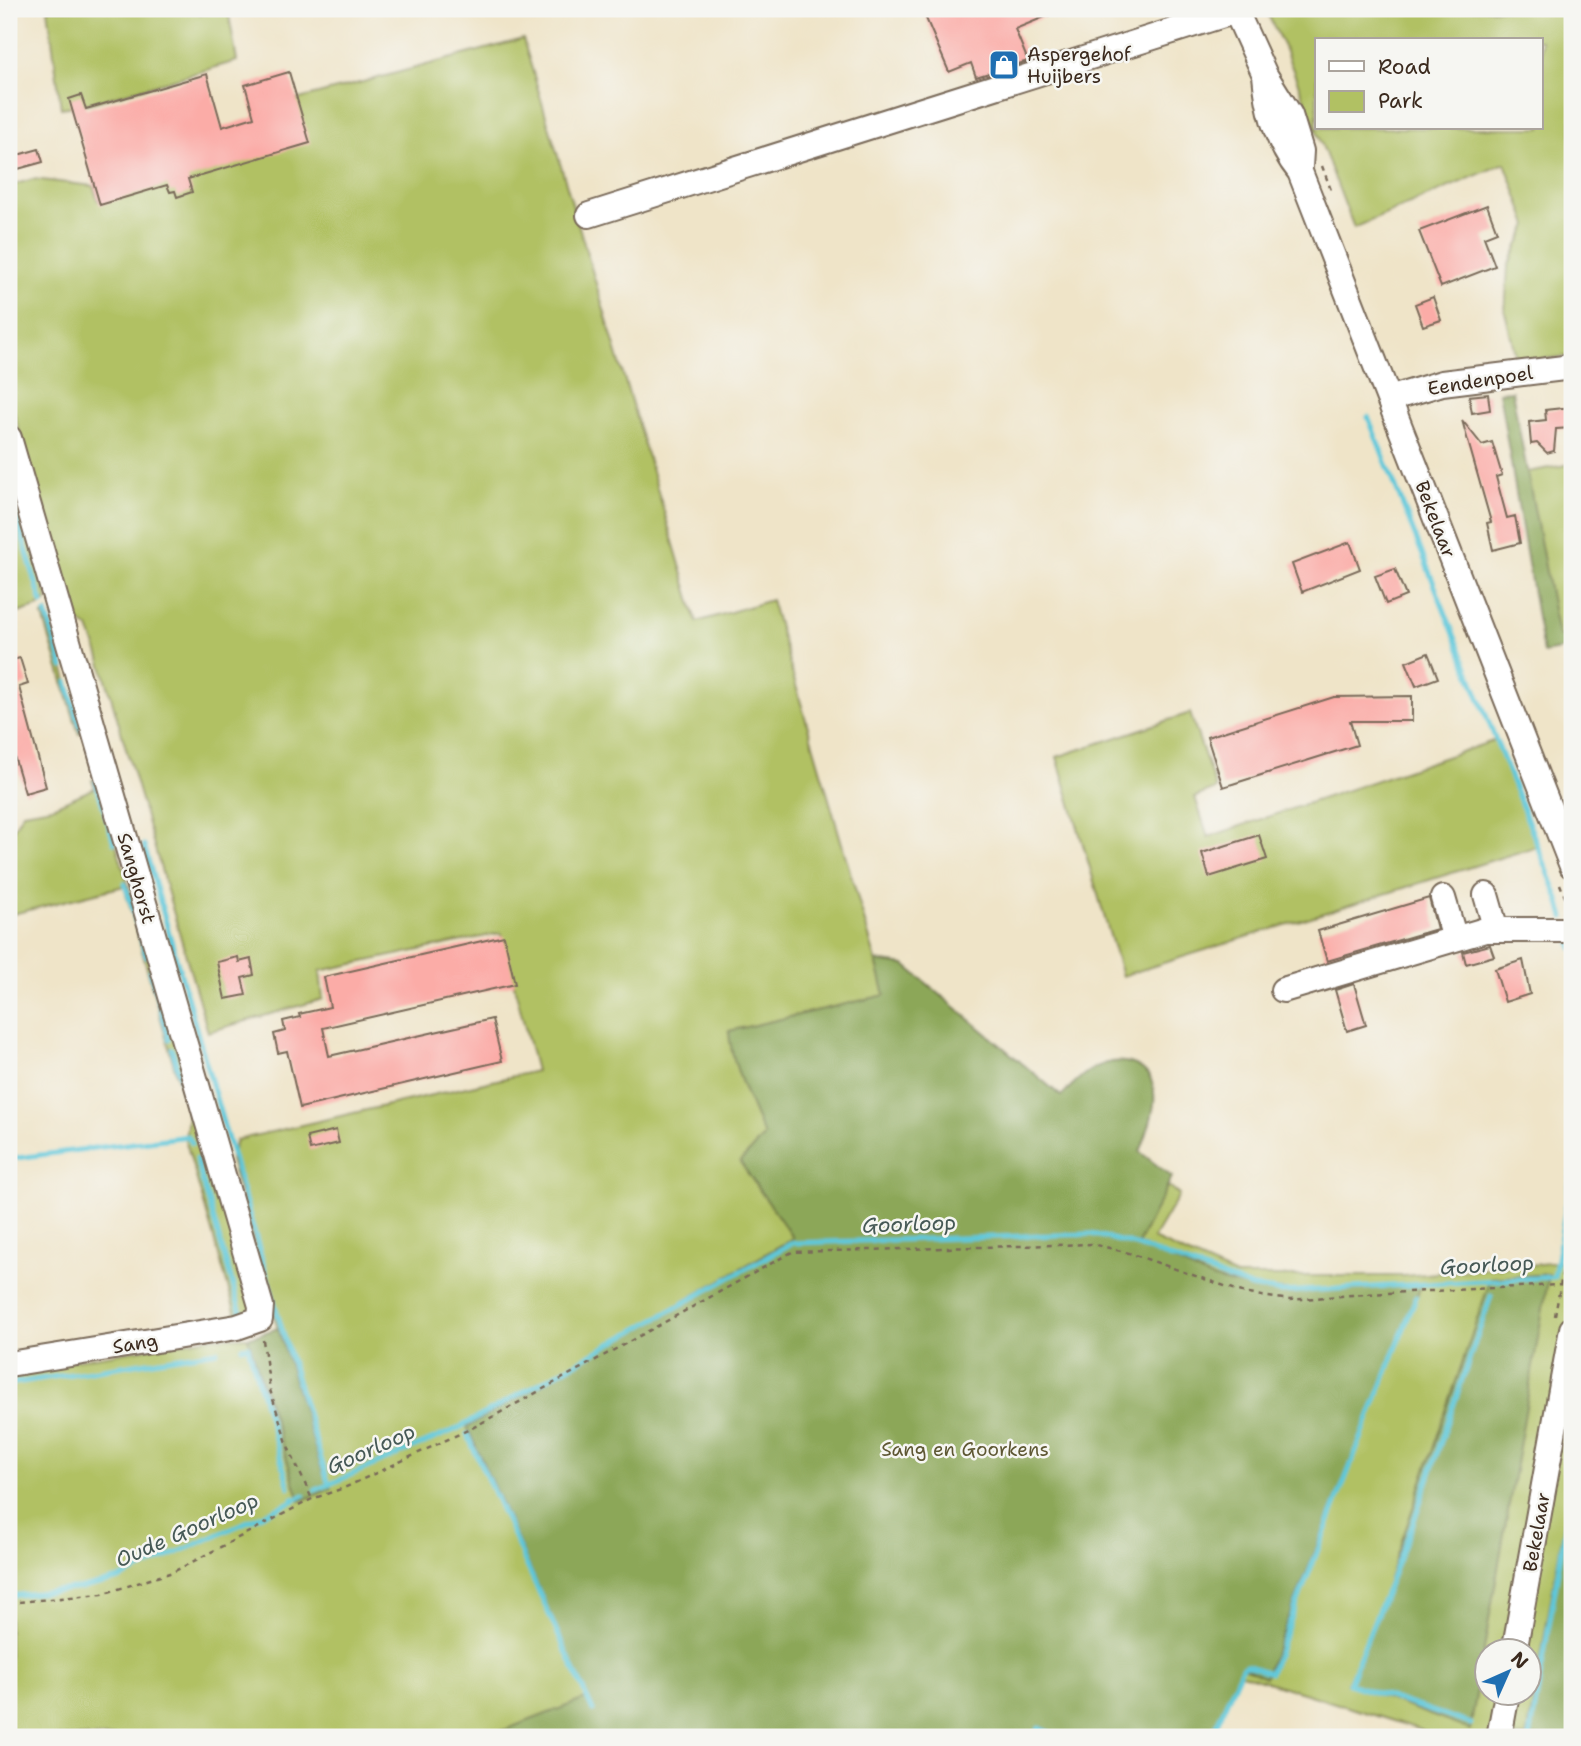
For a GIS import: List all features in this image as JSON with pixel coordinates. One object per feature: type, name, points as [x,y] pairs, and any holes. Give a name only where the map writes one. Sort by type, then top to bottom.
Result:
[{"type":"street","name":"Bekelaar","points":[[1236,10],[1265,75],[1267,104],[1286,155],[1300,172],[1572,866]]},
{"type":"street","points":[[589,215],[1236,10]]},
{"type":"street","name":"Eendenpoel","points":[[1390,399],[1442,383],[1572,367]]},
{"type":"street","name":"Sanghorst","points":[[9,438],[261,1306],[260,1319]]},
{"type":"street","points":[[1486,895],[1496,930]]},
{"type":"street","points":[[1443,898],[1455,939]]},
{"type":"street","points":[[1283,990],[1485,930],[1572,930]]},
{"type":"street","name":"Sang","points":[[9,1363],[237,1327],[260,1319]]},
{"type":"street","name":"Bekelaar","points":[[1516,1638],[1572,1329]]},
{"type":"street","points":[[1499,1737],[1504,1708]]},
{"type":"path","points":[[9,1603],[102,1594],[173,1572],[312,1499],[344,1488],[474,1427],[792,1252],[1093,1244],[1129,1253],[1248,1294],[1290,1300],[1561,1285]]},
{"type":"path","points":[[260,1319],[270,1390],[289,1449],[312,1499]]},
{"type":"green space","points":[[48,9],[199,9],[200,14],[228,10],[237,61],[91,103],[61,108]]},
{"type":"green space","points":[[1265,9],[1572,9],[1572,356],[1517,361],[1505,312],[1508,267],[1528,225],[1505,163],[1354,228],[1316,130],[1542,130],[1542,38],[1315,38],[1315,127],[1284,47]]},
{"type":"green space","points":[[523,39],[697,622],[771,600],[886,995],[729,1031],[925,989],[1179,1195],[1153,1239],[1236,1276],[1404,1276],[1572,1261],[1572,1737],[1444,1737],[1229,1670],[1032,1721],[1024,1737],[9,1737],[9,1371],[215,1337],[280,1337],[230,1160],[236,1140],[536,1071],[501,933],[320,971],[323,999],[208,1032],[99,655],[89,628],[72,619],[9,395],[9,186],[33,179],[93,186],[98,201],[237,158],[283,112],[281,104]]},
{"type":"green space","points":[[1512,391],[1558,636],[1572,635],[1572,648],[1543,653],[1499,392]]},
{"type":"green space","points":[[9,447],[48,600],[39,606],[9,616]]},
{"type":"green space","points":[[1572,464],[1572,635],[1558,636],[1527,472]]},
{"type":"green space","points":[[47,612],[82,732],[79,734],[43,616]]},
{"type":"green space","points":[[1190,713],[1216,789],[1195,797],[1208,837],[1496,740],[1538,846],[1122,976],[1057,757]]},
{"type":"green space","points":[[96,779],[257,1304],[238,1321],[185,1139],[188,1116],[124,886],[9,915],[9,837],[23,812],[52,807],[95,788],[92,780]]},
{"type":"green space","name":"Sang en Goorkens","points":[[876,961],[905,965],[1061,1096],[1085,1073],[1104,1064],[1125,1062],[1143,1069],[1154,1090],[1154,1102],[1140,1152],[1172,1177],[1138,1244],[1212,1278],[1259,1288],[1316,1291],[1422,1283],[1265,1677],[1242,1667],[1211,1737],[1060,1737],[1041,1727],[1035,1737],[486,1737],[588,1698],[467,1427],[793,1238],[740,1162],[764,1136],[737,1070],[729,1031],[885,995]]},
{"type":"green space","points":[[1549,1274],[1486,1638],[1472,1638],[1474,1708],[1470,1730],[1347,1684],[1374,1623],[1491,1278]]},
{"type":"green space","points":[[278,1328],[322,1470],[331,1489],[300,1501],[248,1338]]},
{"type":"green space","points":[[1572,1479],[1572,1737],[1527,1737],[1532,1708],[1542,1708],[1542,1651]]},
{"type":"building","points":[[922,9],[1064,9],[1015,29],[1028,61],[976,77],[971,63],[949,72]]},
{"type":"building","points":[[289,72],[310,143],[188,179],[192,192],[177,197],[175,191],[170,192],[167,185],[100,205],[69,99],[81,95],[86,109],[207,74],[222,127],[254,117],[245,85]]},
{"type":"building","points":[[39,149],[43,162],[18,169],[14,156]]},
{"type":"building","points":[[1487,205],[1497,232],[1484,237],[1495,266],[1441,287],[1419,231]]},
{"type":"building","points":[[1433,297],[1441,320],[1423,326],[1415,304]]},
{"type":"building","points":[[1488,394],[1490,410],[1472,413],[1469,396]]},
{"type":"building","points":[[1572,407],[1572,428],[1556,429],[1554,451],[1547,453],[1537,443],[1531,444],[1529,422],[1546,420],[1545,410]]},
{"type":"building","points":[[1462,420],[1482,445],[1492,442],[1502,475],[1496,477],[1507,518],[1515,516],[1520,543],[1493,550],[1487,523],[1491,522]]},
{"type":"building","points":[[1350,542],[1360,569],[1302,592],[1292,564]]},
{"type":"building","points":[[1395,569],[1406,596],[1386,604],[1375,576]]},
{"type":"building","points":[[1428,653],[1438,678],[1416,686],[1406,662]]},
{"type":"building","points":[[20,658],[28,684],[19,687],[46,787],[25,793],[9,739],[9,661]]},
{"type":"building","points":[[1412,696],[1412,721],[1350,721],[1357,745],[1223,787],[1207,737],[1334,697]]},
{"type":"building","points":[[1259,835],[1267,859],[1209,877],[1202,853]]},
{"type":"building","points":[[1429,898],[1437,929],[1327,961],[1318,931]]},
{"type":"building","points":[[504,936],[515,984],[323,1028],[329,1056],[492,1019],[502,1061],[300,1108],[287,1051],[278,1053],[274,1034],[285,1031],[283,1021],[300,1017],[299,1014],[330,1007],[324,977]]},
{"type":"building","points":[[1490,945],[1494,956],[1466,964],[1463,952]]},
{"type":"building","points":[[238,957],[239,962],[251,959],[254,975],[242,978],[246,995],[225,999],[217,962]]},
{"type":"building","points":[[1523,960],[1530,994],[1505,1002],[1495,969]]},
{"type":"building","points":[[1354,984],[1366,1025],[1347,1031],[1335,990]]},
{"type":"building","points":[[336,1130],[339,1143],[310,1150],[307,1137]]},
{"type":"waterway","points":[[1368,417],[1564,917]]},
{"type":"waterway","points":[[9,492],[42,603]]},
{"type":"waterway","points":[[46,613],[63,667]]},
{"type":"waterway","points":[[67,682],[81,729]]},
{"type":"waterway","points":[[96,782],[114,843]]},
{"type":"waterway","points":[[144,845],[329,1485]]},
{"type":"waterway","points":[[125,884],[146,956]]},
{"type":"waterway","points":[[1571,943],[1572,948]]},
{"type":"waterway","points":[[150,971],[169,1039]]},
{"type":"waterway","points":[[172,1049],[191,1117]]},
{"type":"waterway","points":[[9,1159],[188,1136],[192,1143]]},
{"type":"waterway","points":[[196,1159],[241,1313]]},
{"type":"waterway","name":"Goorloop","points":[[316,1490],[457,1429],[792,1243],[1092,1234],[1135,1245],[1251,1287],[1282,1292],[1554,1277],[1572,1172]]},
{"type":"waterway","points":[[1471,1724],[1349,1684],[1412,1526],[1491,1296]]},
{"type":"waterway","points":[[1211,1737],[1242,1667],[1246,1665],[1270,1673],[1416,1297]]},
{"type":"waterway","name":"Goorloop","points":[[242,1347],[248,1346],[289,1487]]},
{"type":"waterway","name":"Goorloop","points":[[9,1384],[217,1351]]},
{"type":"waterway","points":[[467,1434],[593,1711]]},
{"type":"waterway","points":[[1530,1737],[1572,1489]]},
{"type":"waterway","name":"Goorloop","points":[[293,1498],[293,1501],[304,1495]]},
{"type":"waterway","name":"Oude Goorloop","points":[[9,1596],[83,1588],[119,1579],[293,1501]]},
{"type":"waterway","points":[[1034,1737],[1039,1728],[1058,1737]]},
{"type":"place","name":"Aspergehof Huijbers","points":[[1004,65]]}]
